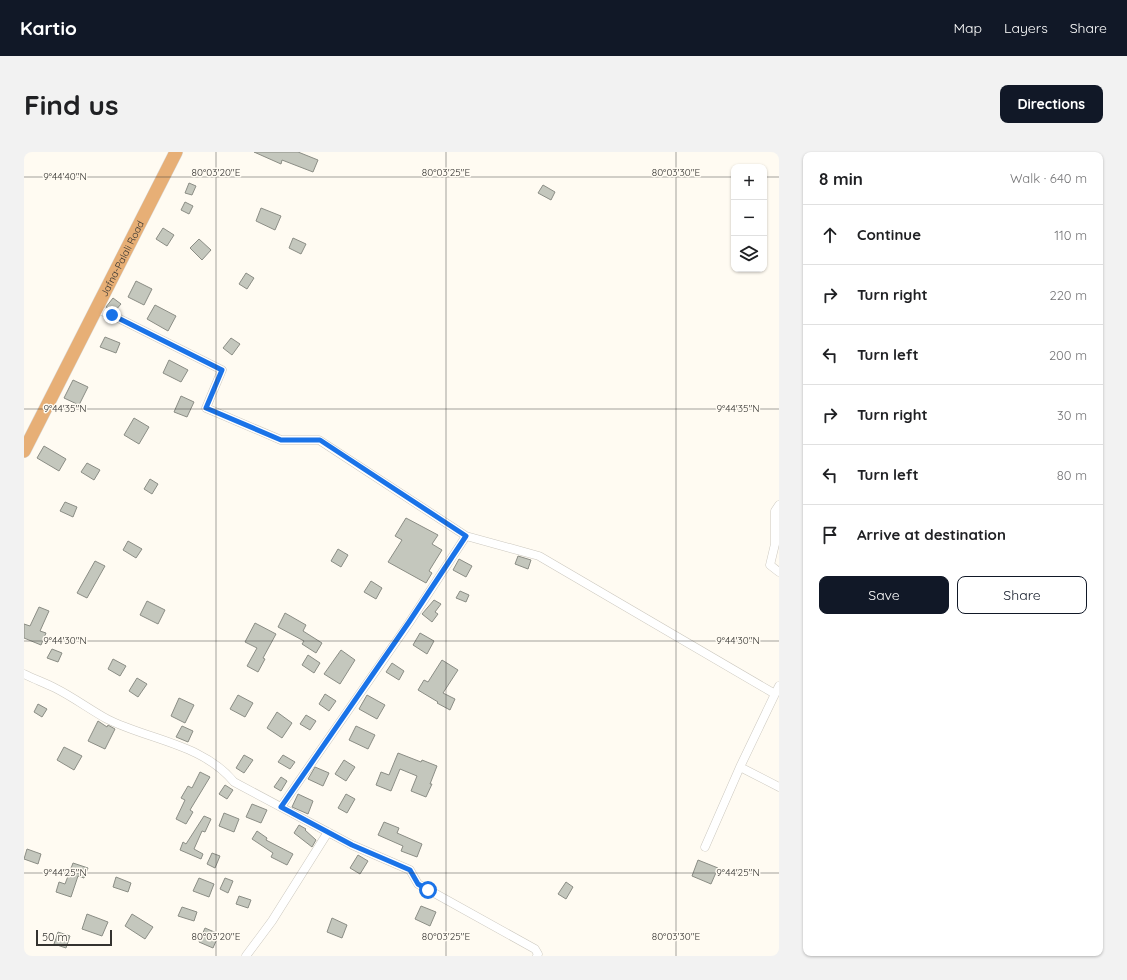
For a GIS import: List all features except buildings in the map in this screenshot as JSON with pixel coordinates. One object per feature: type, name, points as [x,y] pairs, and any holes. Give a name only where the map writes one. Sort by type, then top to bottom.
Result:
[{"type":"main road","name":"Jafna-Palali Road","points":[[24,451],[176,152]]},
{"type":"street","points":[[96,309],[112,315],[222,370],[206,408],[281,440],[320,440],[466,536],[539,556],[775,694]]},
{"type":"street","points":[[779,505],[775,511],[775,544],[770,565],[779,572]]},
{"type":"street","points":[[281,807],[404,629],[466,536]]},
{"type":"street","points":[[24,674],[55,688],[108,719],[159,739],[193,750],[217,765],[227,773],[234,782],[352,845],[410,870],[418,884],[480,920],[535,949],[538,954],[537,956]]},
{"type":"street","points":[[705,847],[740,767],[779,686]]},
{"type":"street","points":[[740,767],[779,788]]},
{"type":"street","points":[[246,956],[272,920],[328,832]]},
{"type":"route","points":[[112,315],[222,370],[206,408],[281,440],[320,440],[466,536],[409,622],[281,807],[352,845],[410,870],[418,884],[428,890]]}]
